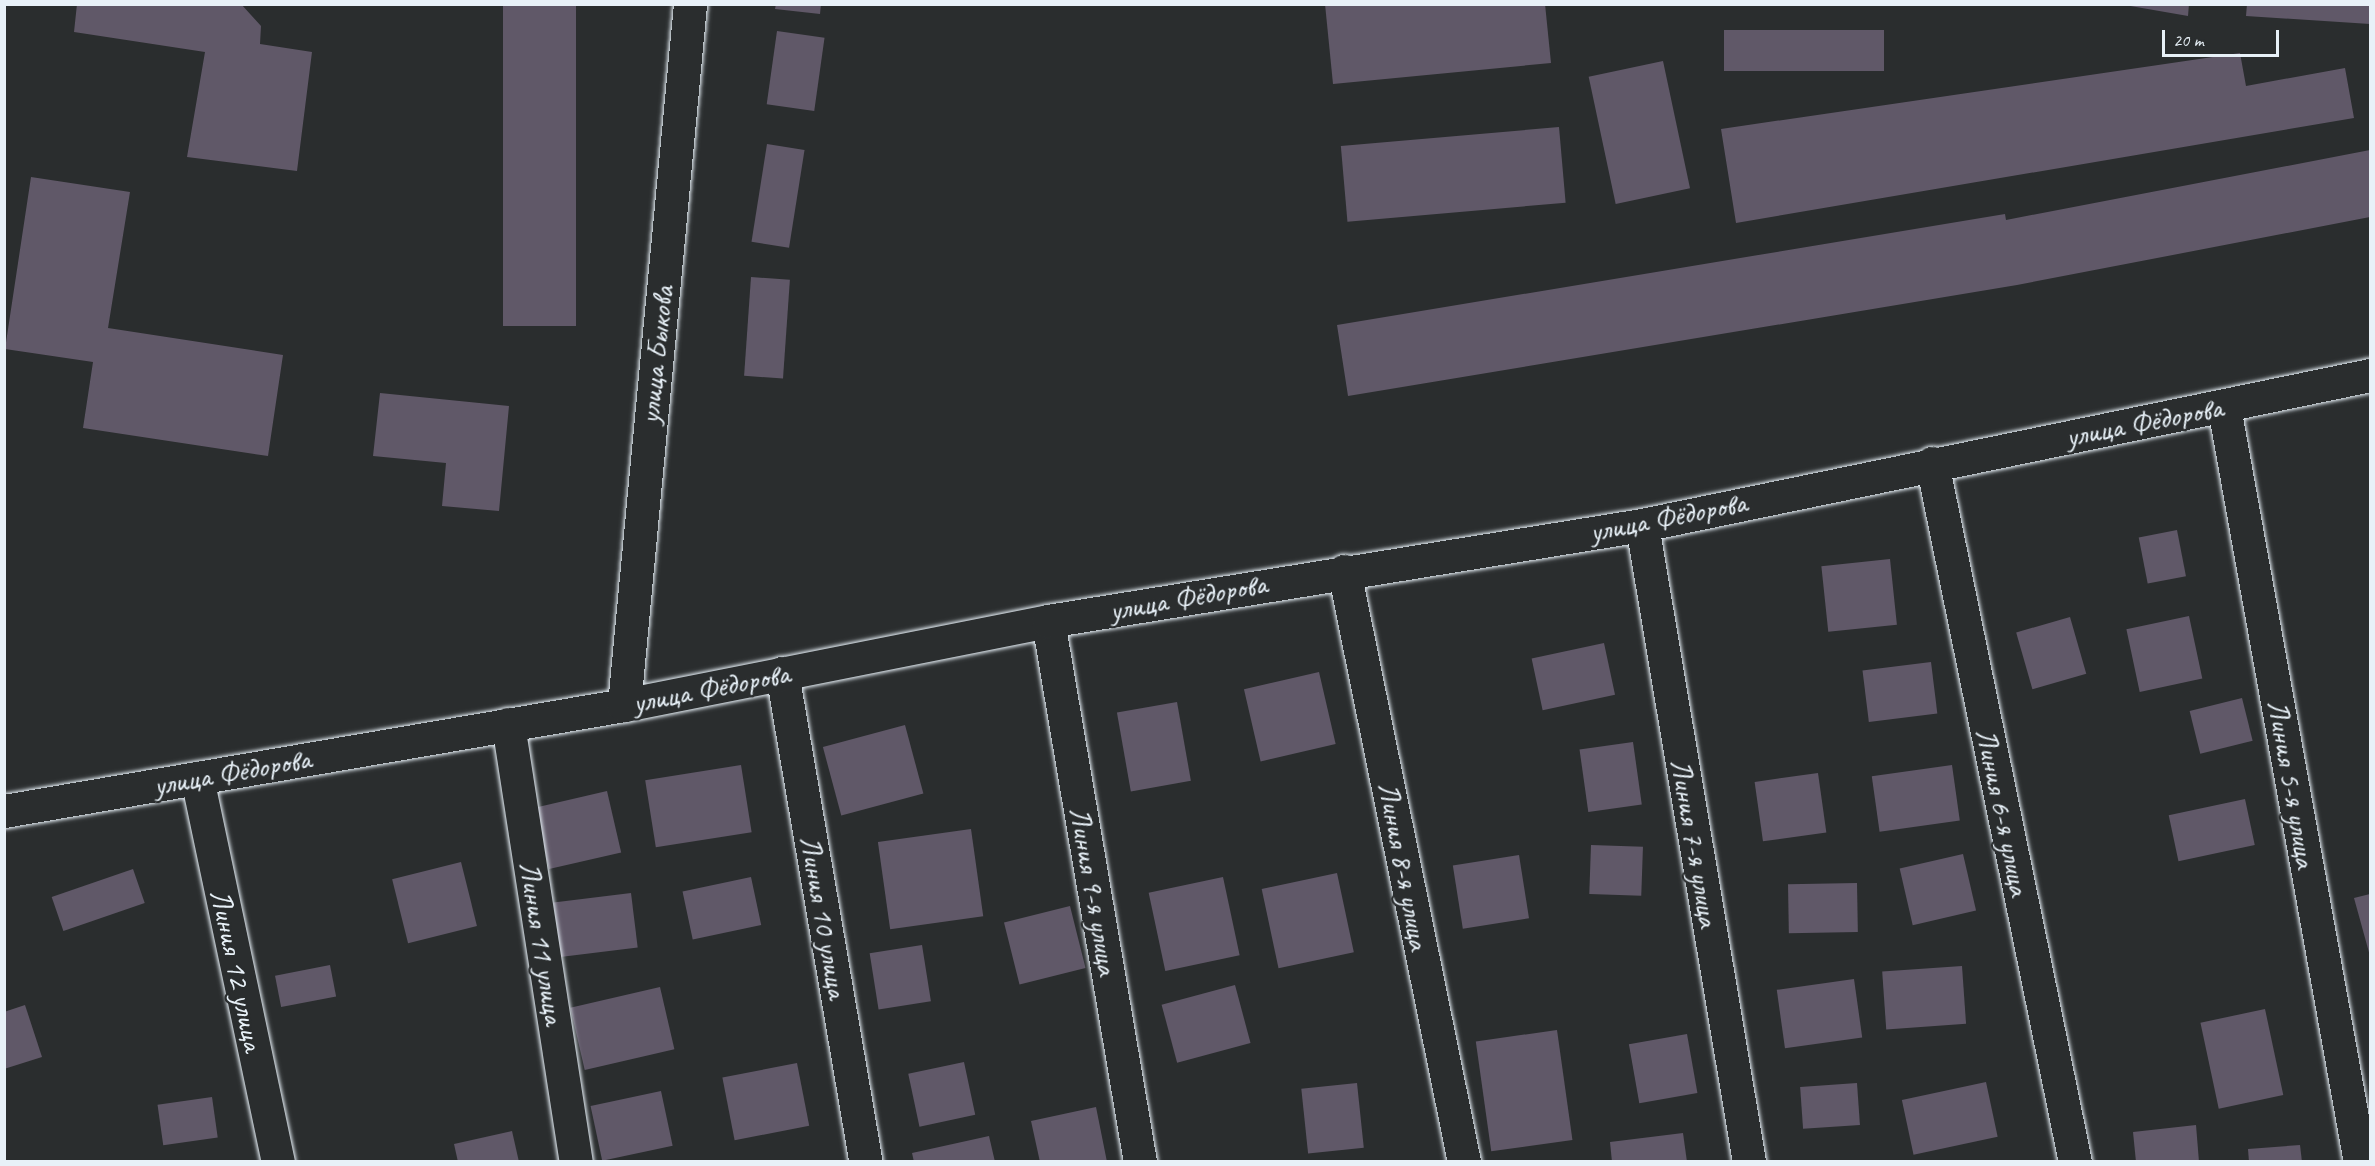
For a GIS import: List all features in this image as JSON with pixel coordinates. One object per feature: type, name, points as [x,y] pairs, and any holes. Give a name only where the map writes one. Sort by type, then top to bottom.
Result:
[{"type":"street","name":"улица Быкова","points":[[624,705],[690,4]]},
{"type":"street","name":"улица Фёдорова","points":[[4,811],[624,705],[1048,621],[1344,571],[1642,525],[1932,463],[2224,407],[2370,375]]},
{"type":"street","name":"Линия 5-я улица","points":[[2224,407],[2360,1161]]},
{"type":"street","name":"Линия 6-я улица","points":[[1932,463],[2074,1161]]},
{"type":"street","name":"Линия 7-я улица","points":[[1642,525],[1749,1161]]},
{"type":"street","name":"Линия 8-я улица","points":[[1344,571],[1464,1161]]},
{"type":"street","name":"Линия 9-я улица","points":[[1048,621],[1140,1161]]},
{"type":"street","name":"Линия 10 улица","points":[[782,673],[866,1161]]},
{"type":"street","name":"Линия 11 улица","points":[[508,724],[576,1161]]},
{"type":"street","name":"Линия 12 улица","points":[[197,778],[278,1161]]},
{"type":"building","points":[[77,4],[241,4],[261,26],[260,44],[312,52],[297,171],[187,157],[205,52],[74,32]]},
{"type":"building","points":[[503,4],[576,4],[576,326],[503,326]]},
{"type":"building","points":[[776,4],[821,4],[820,14],[775,9]]},
{"type":"building","points":[[1325,4],[1545,4],[1551,63],[1333,84]]},
{"type":"building","points":[[2119,4],[2189,4],[2188,16]]},
{"type":"building","points":[[2247,4],[2370,4],[2370,24],[2246,16]]},
{"type":"building","points":[[1724,30],[1884,30],[1884,71],[1724,71]]},
{"type":"building","points":[[777,31],[825,38],[814,111],[767,104]]},
{"type":"building","points":[[2240,53],[2246,86],[2345,68],[2354,118],[1736,223],[1721,129]]},
{"type":"building","points":[[1663,61],[1690,188],[1616,204],[1589,77]]},
{"type":"building","points":[[1559,127],[1566,203],[1347,222],[1341,146]]},
{"type":"building","points":[[767,144],[805,150],[789,248],[752,242]]},
{"type":"building","points":[[2370,150],[2370,217],[2017,285],[1348,396],[1337,325],[2005,214],[2006,220]]},
{"type":"building","points":[[31,177],[130,192],[108,328],[283,355],[268,456],[83,428],[93,362],[5,349]]},
{"type":"building","points":[[751,277],[790,280],[783,378],[744,376]]},
{"type":"building","points":[[380,393],[509,406],[499,511],[442,506],[446,463],[373,456]]},
{"type":"building","points":[[2177,530],[2186,576],[2148,584],[2139,537]]},
{"type":"building","points":[[1890,559],[1897,625],[1828,632],[1821,566]]},
{"type":"building","points":[[2189,616],[2202,679],[2140,692],[2126,629]]},
{"type":"building","points":[[2070,617],[2086,674],[2032,689],[2016,632]]},
{"type":"building","points":[[1604,643],[1615,695],[1543,710],[1532,658]]},
{"type":"building","points":[[1931,662],[1937,714],[1869,722],[1863,670]]},
{"type":"building","points":[[1319,672],[1336,744],[1261,761],[1244,689]]},
{"type":"building","points":[[2242,698],[2253,741],[2200,754],[2190,711]]},
{"type":"building","points":[[1177,702],[1191,781],[1131,791],[1117,713]]},
{"type":"building","points":[[905,725],[923,794],[841,816],[823,747]]},
{"type":"building","points":[[1633,742],[1642,804],[1588,812],[1580,750]]},
{"type":"building","points":[[741,765],[752,832],[656,847],[645,780]]},
{"type":"building","points":[[1952,765],[1960,820],[1880,832],[1872,776]]},
{"type":"building","points":[[1818,773],[1826,832],[1763,841],[1755,782]]},
{"type":"building","points":[[607,791],[621,852],[549,869],[535,808]]},
{"type":"building","points":[[2245,799],[2255,845],[2178,861],[2169,815]]},
{"type":"building","points":[[971,829],[983,916],[890,929],[878,842]]},
{"type":"building","points":[[1591,845],[1643,847],[1641,896],[1589,894]]},
{"type":"building","points":[[1963,854],[1976,911],[1913,925],[1900,869]]},
{"type":"building","points":[[1519,855],[1529,918],[1463,929],[1453,865]]},
{"type":"building","points":[[461,862],[477,926],[408,943],[392,879]]},
{"type":"building","points":[[133,869],[145,903],[63,931],[52,897]]},
{"type":"building","points":[[1337,873],[1354,952],[1279,968],[1262,889]]},
{"type":"building","points":[[751,877],[761,925],[693,939],[683,892]]},
{"type":"building","points":[[1223,877],[1240,955],[1165,971],[1149,893]]},
{"type":"building","points":[[1857,883],[1858,932],[1789,933],[1788,884]]},
{"type":"building","points":[[631,893],[638,948],[560,957],[554,903]]},
{"type":"building","points":[[2370,894],[2370,956],[2354,898]]},
{"type":"building","points":[[1070,906],[1085,968],[1020,985],[1004,922]]},
{"type":"building","points":[[922,945],[931,1001],[879,1010],[870,953]]},
{"type":"building","points":[[330,965],[336,996],[281,1007],[275,976]]},
{"type":"building","points":[[1962,966],[1966,1024],[1886,1029],[1882,972]]},
{"type":"building","points":[[1854,979],[1862,1037],[1785,1048],[1777,990]]},
{"type":"building","points":[[1235,985],[1251,1043],[1177,1063],[1162,1005]]},
{"type":"building","points":[[660,987],[674,1049],[585,1070],[570,1008]]},
{"type":"building","points":[[25,1005],[42,1057],[4,1069],[4,1012]]},
{"type":"building","points":[[2265,1009],[2283,1095],[2219,1109],[2200,1023]]},
{"type":"building","points":[[1557,1030],[1572,1140],[1491,1151],[1476,1041]]},
{"type":"building","points":[[1687,1034],[1697,1093],[1639,1103],[1629,1044]]},
{"type":"building","points":[[964,1062],[975,1115],[919,1127],[908,1074]]},
{"type":"building","points":[[797,1063],[809,1126],[735,1140],[722,1078]]},
{"type":"building","points":[[1986,1082],[1998,1137],[1914,1155],[1902,1100]]},
{"type":"building","points":[[1357,1083],[1364,1148],[1308,1153],[1301,1089]]},
{"type":"building","points":[[1857,1083],[1860,1125],[1803,1129],[1800,1087]]},
{"type":"building","points":[[661,1091],[673,1146],[602,1161],[591,1106]]},
{"type":"building","points":[[212,1097],[218,1138],[163,1145],[158,1105]]},
{"type":"building","points":[[1096,1107],[1107,1162],[1040,1162],[1031,1121]]},
{"type":"building","points":[[2196,1125],[2199,1162],[2136,1162],[2133,1132]]},
{"type":"building","points":[[512,1131],[519,1162],[458,1162],[454,1144]]},
{"type":"building","points":[[1683,1133],[1687,1162],[1612,1162],[1610,1142]]},
{"type":"building","points":[[989,1136],[995,1162],[914,1162],[912,1153]]},
{"type":"building","points":[[2300,1145],[2302,1162],[2249,1162],[2248,1149]]}]
